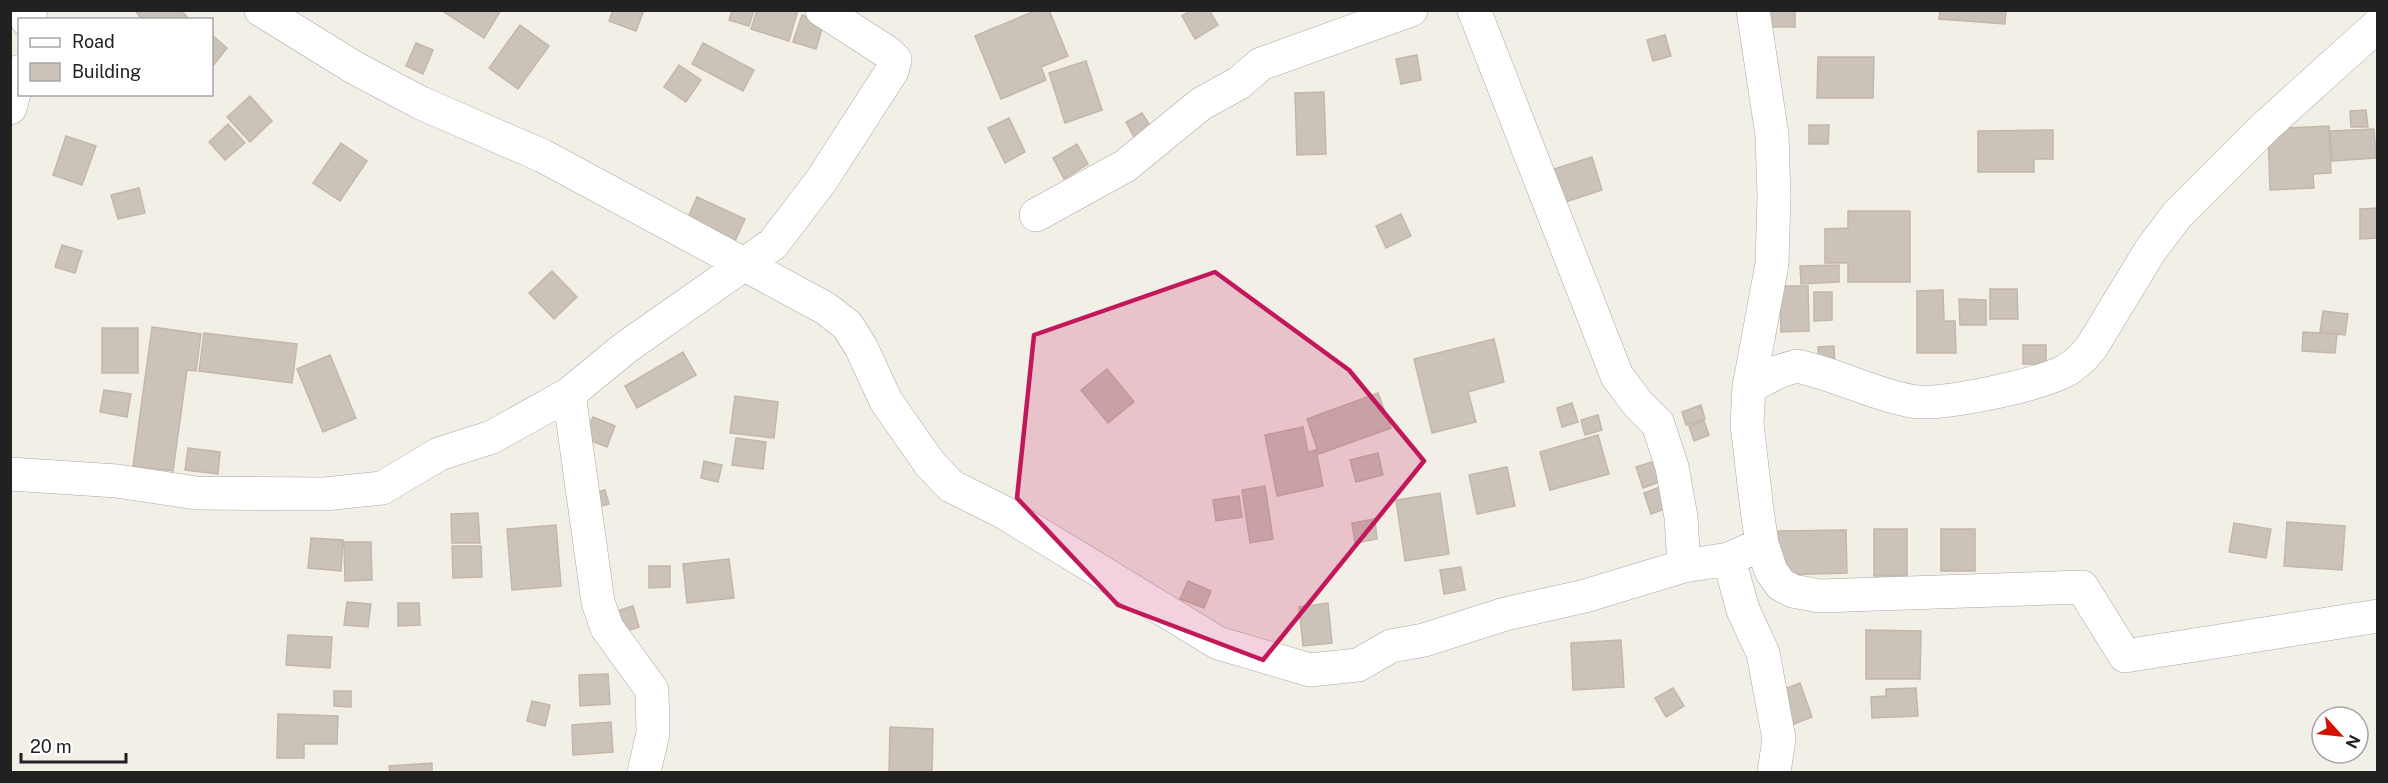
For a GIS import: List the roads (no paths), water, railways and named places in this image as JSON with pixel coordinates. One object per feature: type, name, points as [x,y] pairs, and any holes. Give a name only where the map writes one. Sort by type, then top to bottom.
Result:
[{"type":"street","points":[[261,10],[355,68],[421,103],[543,156],[825,308],[847,325],[861,347],[886,401],[930,464],[951,486],[1003,512],[1218,643],[1310,670],[1358,665],[1391,646],[1424,640],[1505,614],[1585,596],[1684,566],[1729,559],[1762,544]]},
{"type":"street","points":[[10,474],[117,481],[196,493],[325,494],[382,488],[438,453],[492,437],[569,394],[625,348],[773,244],[800,210],[892,71],[895,60],[887,52],[822,10]]},
{"type":"street","points":[[1036,215],[1125,166],[1201,104],[1239,83],[1261,64],[1411,10]]},
{"type":"street","points":[[1474,10],[1617,376],[1638,404],[1658,424],[1672,467],[1681,517],[1684,566]]},
{"type":"street","points":[[1753,10],[1772,135],[1774,197],[1772,264],[1749,387],[1747,424],[1762,544],[1771,572],[1781,585],[1793,591],[1819,596],[2082,587],[2125,656],[2378,616]]},
{"type":"street","points":[[1749,387],[1780,371],[1797,366],[1904,399],[1925,402],[1976,395],[2062,372],[2079,362],[2091,348],[2150,250],[2177,215],[2265,127],[2378,25]]},
{"type":"street","points":[[10,108],[18,78]]},
{"type":"street","points":[[569,394],[598,602],[607,628],[652,690],[653,733],[644,772]]},
{"type":"street","points":[[1729,559],[1743,610],[1763,653],[1779,739],[1774,772]]}]
